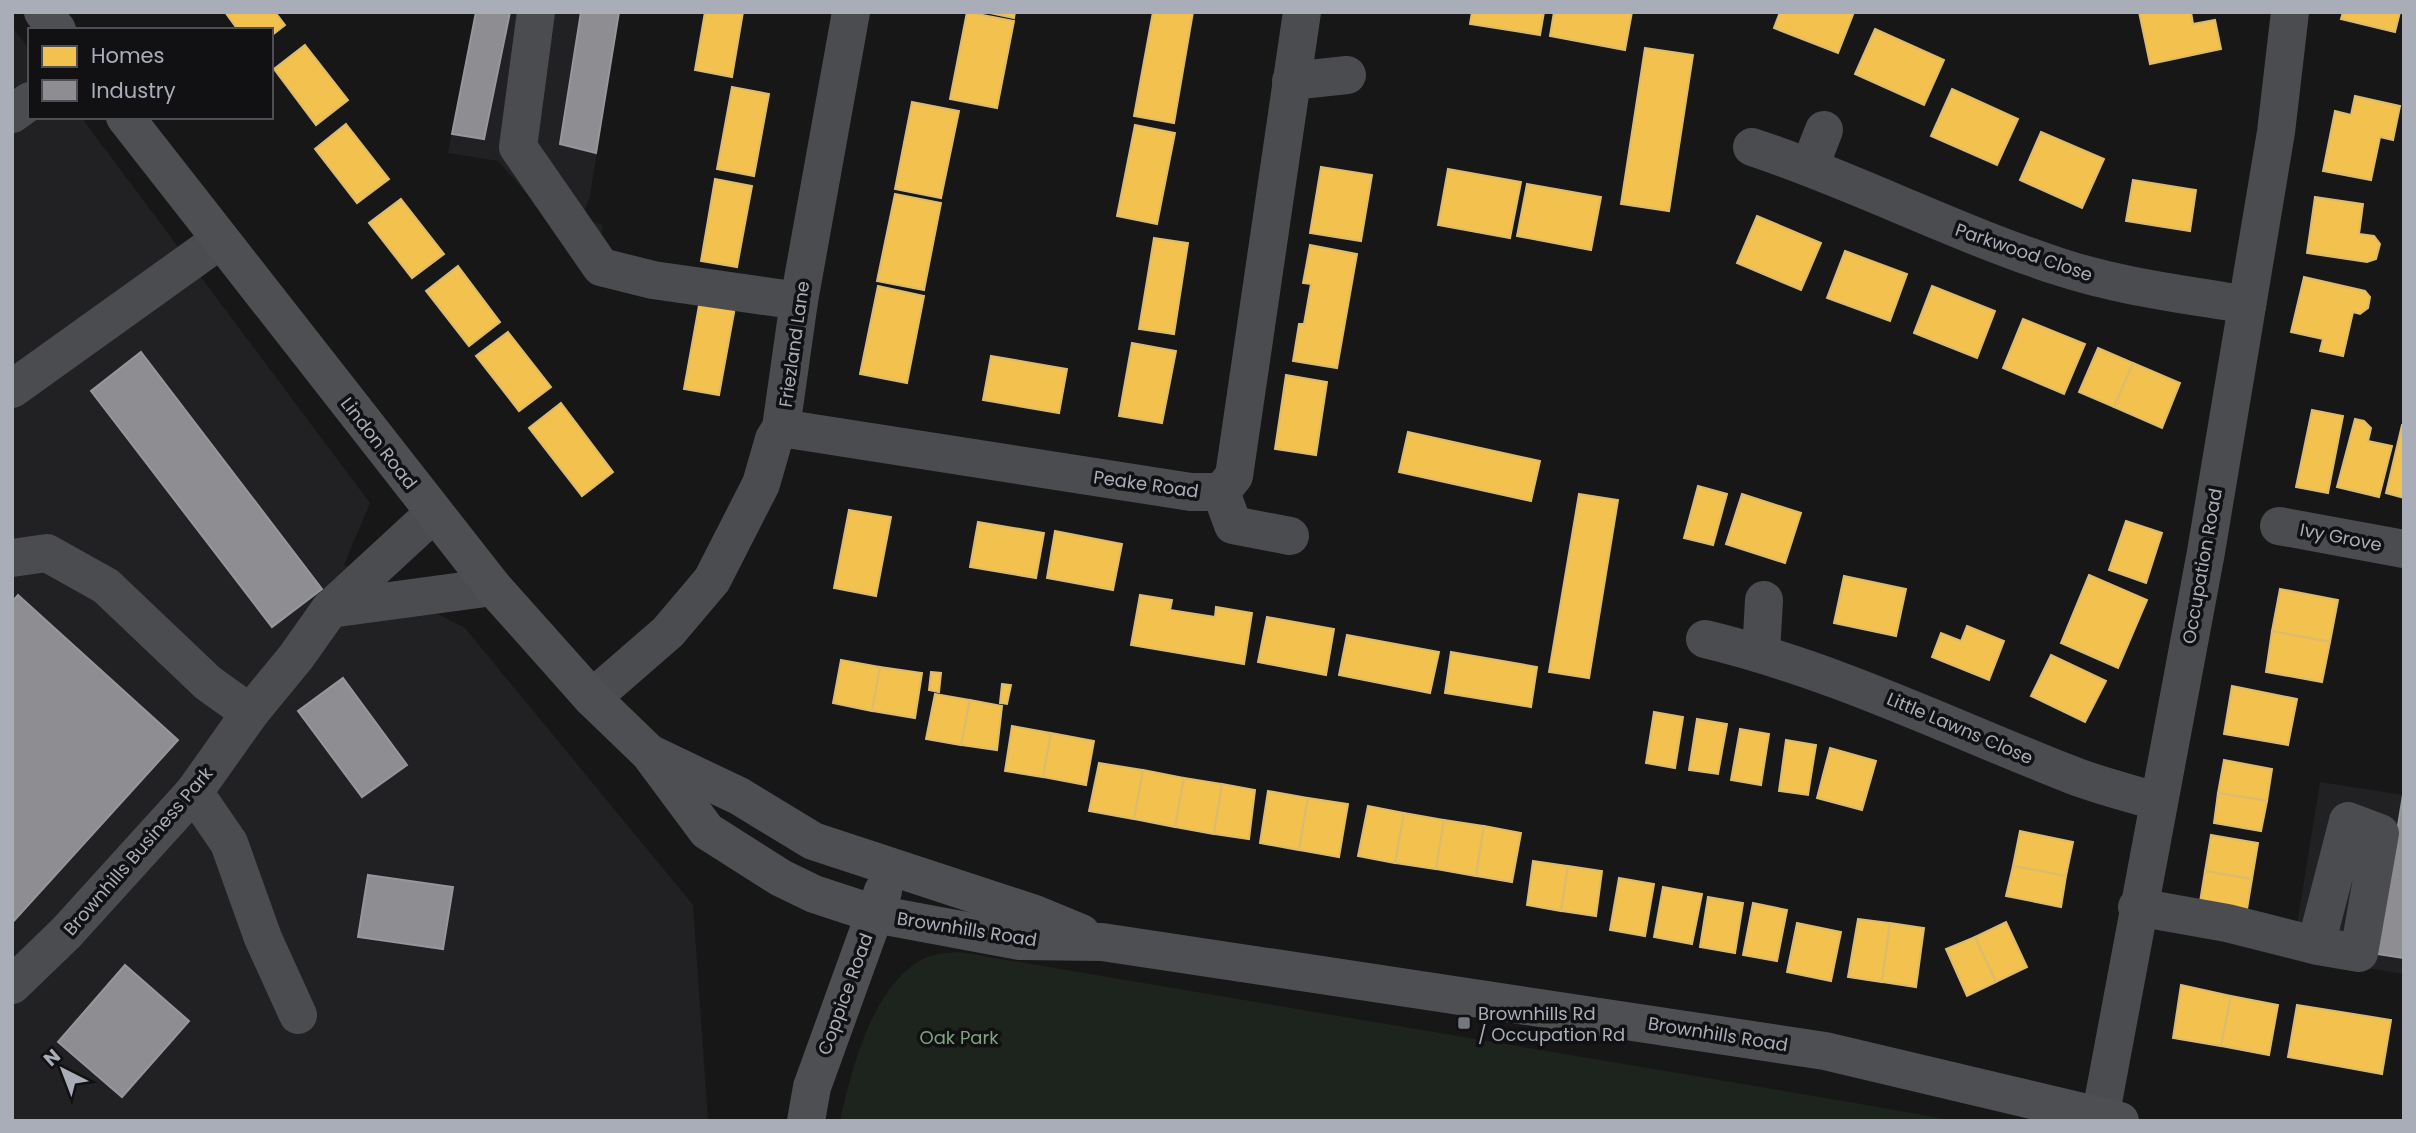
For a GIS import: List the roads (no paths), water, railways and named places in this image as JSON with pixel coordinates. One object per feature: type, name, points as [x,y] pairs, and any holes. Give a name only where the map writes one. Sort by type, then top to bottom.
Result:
[{"type":"main road","points":[[43,12],[55,28]]},
{"type":"main road","name":"Lindon Road","points":[[127,119],[493,587],[592,698],[649,753],[707,831],[781,878],[814,894],[875,914]]},
{"type":"main road","name":"Lindon Road","points":[[649,753],[739,796],[813,841],[890,869]]},
{"type":"main road","name":"Coppice Road","points":[[806,1121],[812,1087],[890,869]]},
{"type":"main road","name":"Brownhills Road","points":[[890,869],[1035,914],[1102,942]]},
{"type":"main road","name":"Brownhills Road","points":[[875,914],[1020,941],[1102,942],[1825,1051],[2110,1119]]},
{"type":"street","points":[[536,12],[518,147],[601,267],[653,280],[799,301]]},
{"type":"street","name":"Friezland Lane","points":[[592,698],[668,632],[712,580],[761,484],[774,439],[781,428],[799,301],[851,12]]},
{"type":"street","name":"Peake Road","points":[[781,428],[1191,492],[1221,492],[1234,476],[1302,12]]},
{"type":"street","name":"Occupation Road","points":[[2110,1119],[2137,908],[2206,552],[2276,132],[2290,12]]},
{"type":"street","points":[[1291,81],[1347,75]]},
{"type":"street","points":[[12,114],[28,102]]},
{"type":"street","points":[[1810,166],[1824,130]]},
{"type":"street","name":"Parkwood Close","points":[[1752,147],[1810,166],[1975,236],[2060,267],[2119,284],[2247,305]]},
{"type":"street","points":[[15,383],[220,240]]},
{"type":"street","points":[[1221,492],[1233,525],[1290,537]]},
{"type":"street","name":"Brownhills Business Park","points":[[12,985],[66,933],[194,792],[250,713],[331,609],[434,513]]},
{"type":"street","name":"Ivy Grove","points":[[2279,526],[2404,549]]},
{"type":"street","points":[[12,558],[47,552],[106,586],[208,683],[250,713]]},
{"type":"street","points":[[331,609],[493,587]]},
{"type":"street","points":[[1761,653],[1764,600]]},
{"type":"street","name":"Little Lawns Close","points":[[1705,639],[1761,653],[1859,685],[2074,776],[2159,802]]},
{"type":"street","points":[[194,792],[229,843],[263,938],[298,1015]]},
{"type":"street","points":[[2137,908],[2227,923],[2318,946],[2358,953],[2380,833],[2348,821],[2316,945]]},
{"type":"place","name":"Brownhills Rd / Occupation Rd","points":[[1464,1023]]},
{"type":"park label","name":"Oak Park","points":[[959,1037]]}]
